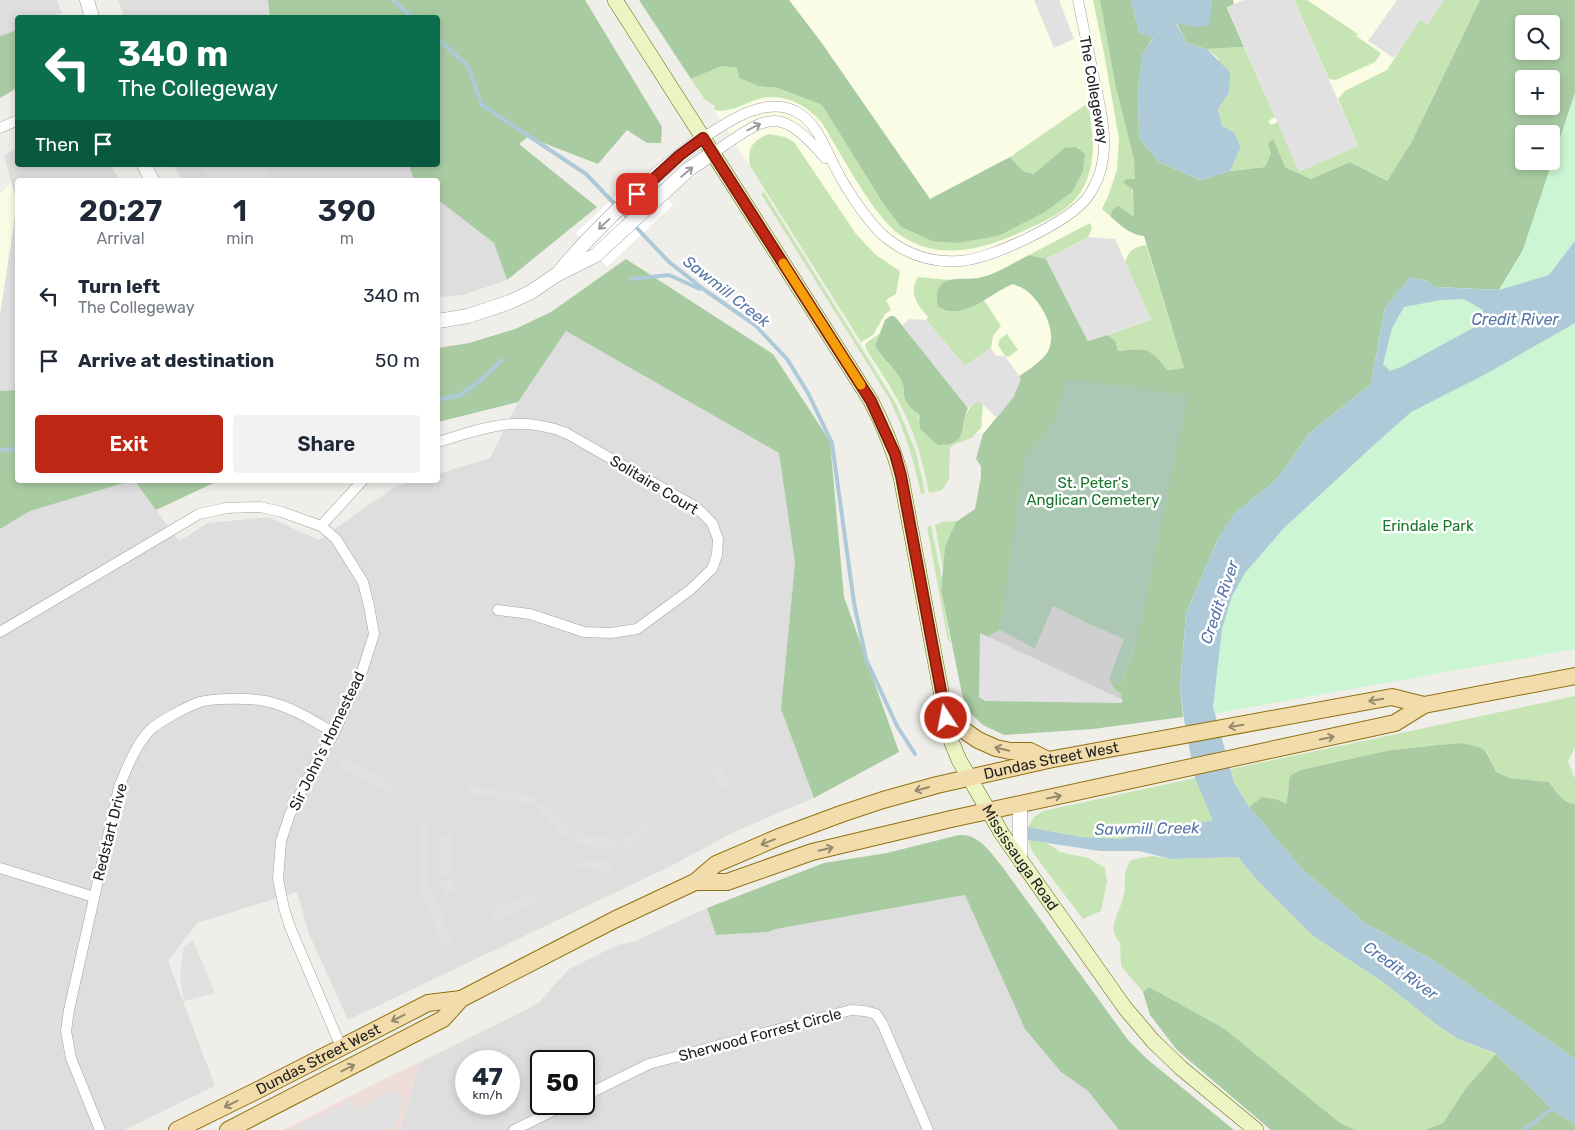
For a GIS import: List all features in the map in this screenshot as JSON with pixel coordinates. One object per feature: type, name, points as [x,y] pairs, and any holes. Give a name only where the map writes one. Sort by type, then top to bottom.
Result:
[{"type":"main road","name":"Mississauga Road","points":[[616,0],[871,401],[886,432],[901,476],[952,744],[969,778],[1020,860],[1125,1008],[1153,1041],[1181,1068],[1256,1130]]},
{"type":"main road","name":"Dundas Street West","points":[[695,882],[727,882],[812,852],[989,811],[1395,723],[1424,705],[1575,676]]},
{"type":"main road","name":"Dundas Street West","points":[[177,1130],[428,1003],[461,999],[614,920],[695,882],[716,864],[779,837],[841,814],[883,800],[1048,760],[1392,697],[1424,705]]},
{"type":"main road","points":[[946,718],[978,740],[996,748],[1010,751],[1030,751],[1048,760]]},
{"type":"main road","name":"Dundas Street West","points":[[228,1130],[443,1019],[461,999]]},
{"type":"street","points":[[87,0],[91,15]]},
{"type":"street","name":"The Collegeway","points":[[556,275],[584,242],[680,155],[703,138],[735,119],[761,108],[773,106],[798,112],[808,121],[817,132],[836,170],[872,223],[887,239],[902,249],[930,259],[961,261],[984,256],[1009,246],[1057,222],[1086,200],[1093,189],[1102,166],[1105,149],[1099,101],[1078,0]]},
{"type":"street","points":[[0,128],[15,121]]},
{"type":"street","name":"The Collegeway","points":[[440,321],[491,310],[531,292],[556,275],[596,255],[689,169],[758,124],[768,121],[780,121],[791,125],[800,131],[836,170]]},
{"type":"street","name":"Solitaire Court","points":[[440,441],[489,427],[513,423],[550,426],[566,432],[696,507],[712,523],[718,539],[717,555],[712,569],[690,590],[637,629],[611,633],[584,632],[530,614],[498,610]]},
{"type":"street","points":[[321,526],[360,483]]},
{"type":"street","name":"Sir John's Homestead","points":[[0,632],[199,514],[226,508],[260,507],[282,512],[321,526],[336,538],[363,582],[374,634],[362,672],[334,733],[317,761],[290,814],[281,841],[278,879],[290,926],[341,1048]]},
{"type":"street","name":"Redstart Drive","points":[[100,1130],[71,1058],[66,1031],[69,1010],[119,788],[133,755],[150,730],[176,713],[200,702],[234,699],[264,701],[298,712],[334,733]]},
{"type":"street","points":[[1020,805],[1020,860]]},
{"type":"street","points":[[0,868],[94,897]]},
{"type":"street","name":"Sherwood Forrest Circle","points":[[595,1090],[648,1064],[851,1010],[865,1010],[876,1014],[883,1025],[928,1130]]},
{"type":"street","points":[[514,1130],[545,1115]]},
{"type":"shaded area","points":[[0,0],[57,0],[62,13],[56,15],[15,15],[15,31],[0,36]]},
{"type":"shaded area","points":[[118,0],[268,0],[270,15],[123,15]]},
{"type":"shaded area","points":[[639,0],[1487,0],[1470,20],[1410,143],[1184,368],[1003,430],[951,436],[904,412],[714,110],[715,107],[705,100]]},
{"type":"shaded area","points":[[1034,0],[1059,0],[1074,39],[1054,48]]},
{"type":"shaded area","points":[[1244,0],[1294,0],[1358,146],[1299,172],[1227,7]]},
{"type":"shaded area","points":[[1397,0],[1444,0],[1428,24],[1420,20],[1394,58],[1368,41]]},
{"type":"shaded area","points":[[15,149],[15,167],[111,167],[119,178],[15,178],[15,196],[4,155]]},
{"type":"shaded area","points":[[175,167],[410,167],[413,178],[181,178]]},
{"type":"shaded area","points":[[201,167],[267,167],[264,169],[271,178],[206,178]]},
{"type":"shaded area","points":[[11,182],[15,196],[15,216],[0,314],[0,194]]},
{"type":"shaded area","points":[[440,202],[494,243],[507,280],[463,295],[440,297]]},
{"type":"shaded area","points":[[15,216],[15,390],[0,391],[0,314]]},
{"type":"shaded area","points":[[1088,237],[1115,239],[1151,320],[1088,341],[1046,259]]},
{"type":"shaded area","points":[[910,319],[926,320],[965,366],[991,348],[996,356],[1005,356],[1021,379],[1014,396],[997,418],[979,401],[968,408],[902,325]]},
{"type":"shaded area","points":[[566,331],[779,453],[795,563],[781,709],[814,798],[734,832],[669,867],[348,1020],[309,934],[297,892],[197,923],[168,961],[215,1086],[124,1130],[0,1130],[0,529],[30,511],[124,483],[136,483],[179,541],[208,523],[268,517],[319,540],[396,486],[406,483],[440,483],[440,473],[490,458],[518,402]]},
{"type":"shaded area","points":[[1053,606],[1125,639],[1109,679],[1113,687],[1121,694],[1123,700],[984,639],[1000,630],[1035,649]]},
{"type":"shaded area","points":[[980,633],[1123,700],[1121,703],[985,701],[979,697]]},
{"type":"shaded area","points":[[342,757],[395,786],[391,794],[338,765]]},
{"type":"shaded area","points":[[720,767],[733,785],[724,791],[711,773]]},
{"type":"shaded area","points":[[467,785],[536,796],[535,804],[466,793]]},
{"type":"shaded area","points":[[544,802],[571,830],[563,837],[536,808]]},
{"type":"shaded area","points":[[645,823],[650,830],[626,848],[621,841]]},
{"type":"shaded area","points":[[419,825],[429,825],[428,882],[453,943],[443,948],[419,886]]},
{"type":"shaded area","points":[[575,833],[616,840],[614,850],[574,843]]},
{"type":"shaded area","points":[[442,835],[452,835],[450,875],[439,874]]},
{"type":"shaded area","points":[[579,858],[612,863],[611,872],[578,867]]},
{"type":"shaded area","points":[[451,878],[457,890],[446,895],[440,882]]},
{"type":"shaded area","points":[[531,892],[536,902],[493,921],[489,911]]},
{"type":"shaded area","points":[[966,895],[1025,1029],[1061,1072],[1088,1091],[1119,1130],[400,1130],[420,1062],[530,1008],[539,1002],[569,969],[617,945],[633,942],[707,908],[716,935],[768,932]]},
{"type":"shaded area","points":[[193,940],[215,993],[184,1001],[180,977],[182,956],[184,947]]},
{"type":"shaded area","points":[[420,1062],[400,1130],[283,1130],[384,1079]]},
{"type":"shaded area","points":[[387,1092],[404,1097],[394,1130],[291,1130],[353,1100],[355,1103],[353,1110],[355,1111]]},
{"type":"green space","points":[[268,0],[585,0],[662,127],[661,143],[647,143],[627,130],[598,164],[528,137],[519,144],[597,207],[507,280],[494,243],[440,202],[440,178],[413,178],[410,167],[440,167],[440,15],[270,15]]},
{"type":"green space","points":[[639,0],[789,0],[821,42],[930,199],[1010,157],[1023,171],[1034,174],[1064,148],[1076,147],[1085,154],[1083,171],[1072,192],[1045,212],[998,236],[956,243],[932,241],[901,227],[884,205],[822,105],[778,88],[758,86],[739,78],[737,68],[722,66],[691,79]]},
{"type":"green space","points":[[1093,0],[1100,0],[1115,84],[1134,160],[1136,179],[1127,179],[1134,198],[1133,217],[1113,209],[1110,216],[1102,209],[1117,170],[1119,139]]},
{"type":"green space","points":[[1100,0],[1131,0],[1139,32],[1153,38],[1143,54],[1138,90],[1139,138],[1159,162],[1200,180],[1230,171],[1265,167],[1271,153],[1268,143],[1273,139],[1285,167],[1311,179],[1350,162],[1387,181],[1411,143],[1480,0],[1575,0],[1575,93],[1560,138],[1560,125],[1515,125],[1515,170],[1549,170],[1523,250],[1499,290],[1434,287],[1426,280],[1385,308],[1371,384],[1310,433],[1277,479],[1235,514],[1218,539],[1186,614],[1180,688],[1183,717],[1093,729],[1004,735],[983,725],[967,710],[941,590],[945,547],[956,522],[975,509],[981,477],[981,466],[976,459],[983,434],[1014,396],[1017,378],[1047,353],[1051,337],[1050,328],[1044,311],[1039,304],[1025,290],[1013,284],[976,305],[957,311],[947,311],[938,307],[937,293],[939,287],[948,280],[986,276],[1029,255],[1046,259],[1088,341],[1107,335],[1115,341],[1118,351],[1146,350],[1156,356],[1167,370],[1184,368],[1144,236],[1130,232],[1110,216],[1113,209],[1119,206],[1133,217],[1133,190],[1123,182],[1127,179],[1135,179],[1134,160],[1115,84]],"holes":[[[1098,583],[1137,642],[1120,684],[1109,679],[1113,687],[1121,694],[1122,703],[984,639]]]},
{"type":"green space","points":[[1211,0],[1233,0],[1234,4],[1227,8],[1244,47],[1207,49],[1187,43],[1176,22],[1194,27],[1212,5]]},
{"type":"green space","points":[[1294,0],[1307,0],[1358,34],[1356,36],[1381,53],[1375,62],[1336,80],[1329,79]]},
{"type":"green space","points":[[1444,0],[1487,0],[1470,20],[1411,143],[1387,181],[1350,162],[1311,179],[1285,167],[1271,153],[1265,167],[1230,171],[1241,147],[1234,132],[1222,126],[1218,109],[1229,93],[1218,58],[1207,49],[1244,47],[1275,117],[1268,121],[1271,125],[1278,122],[1299,171],[1358,146],[1338,99],[1345,91],[1387,70],[1420,19],[1428,24]]},
{"type":"green space","points":[[15,31],[15,89],[0,98],[0,36]]},
{"type":"green space","points":[[722,66],[738,68],[739,78],[758,86],[778,88],[822,105],[884,205],[901,227],[932,241],[998,236],[1064,148],[1035,174],[1023,171],[1010,157],[1088,103],[1093,148],[1090,170],[1081,192],[1071,204],[1046,221],[1000,241],[983,246],[949,250],[932,249],[916,244],[900,235],[879,214],[847,166],[822,123],[801,105],[783,98],[774,97],[755,100],[730,109],[714,110],[715,106],[705,100],[691,79]]},
{"type":"green space","name":"Erindale Park","points":[[1575,93],[1575,649],[1184,719],[1180,688],[1186,614],[1218,539],[1235,513],[1277,479],[1310,433],[1371,384],[1385,308],[1409,278],[1426,280],[1434,287],[1499,290],[1523,250],[1549,170],[1560,170],[1560,138]]},
{"type":"green space","points":[[769,134],[785,137],[794,142],[856,234],[876,255],[900,271],[896,294],[886,300],[891,310],[885,314],[873,335],[861,342],[750,166],[749,155],[752,146],[758,139]]},
{"type":"green space","points":[[764,192],[896,404],[916,452],[925,493],[921,494],[908,445],[889,398],[761,194]]},
{"type":"green space","points":[[1090,223],[1092,229],[1088,237],[1046,259],[1029,255]]},
{"type":"green space","points":[[1146,245],[1184,368],[1167,370],[1156,356],[1146,350],[1118,351],[1107,335],[1151,320],[1125,262],[1133,250]]},
{"type":"green space","points":[[626,259],[773,354],[830,441],[844,597],[899,752],[814,798],[781,709],[795,563],[779,453],[566,331],[518,402],[440,422],[440,348],[469,343],[515,329],[551,312]]},
{"type":"green space","points":[[918,277],[950,280],[941,285],[938,307],[944,310],[950,312],[961,311],[984,300],[1001,326],[993,336],[991,348],[965,366],[926,320],[928,317],[917,303],[914,288]]},
{"type":"green space","points":[[890,316],[894,316],[898,320],[968,408],[961,435],[954,442],[938,445],[920,429],[919,414],[906,402],[901,379],[875,346],[885,320]]},
{"type":"green space","points":[[880,333],[875,346],[901,379],[906,402],[919,414],[918,420],[963,429],[967,413],[971,407],[978,400],[983,405],[981,428],[971,438],[950,448],[949,479],[942,490],[929,493],[916,440],[909,422],[892,390],[866,349],[866,343]]},
{"type":"green space","points":[[1007,334],[1018,350],[1008,357],[1005,356],[998,345],[1000,339]]},
{"type":"green space","name":"St. Peter's Anglican Cemetery","points":[[1066,379],[1188,395],[1137,642],[1120,684],[1109,679],[1124,639],[1053,606],[1035,649],[1000,630],[1024,460],[1057,416]]},
{"type":"green space","points":[[15,390],[15,483],[124,483],[30,511],[0,529],[0,391]]},
{"type":"green space","points":[[136,483],[214,483],[156,510]]},
{"type":"green space","points":[[958,521],[945,547],[943,569],[935,525],[942,522]]},
{"type":"green space","points":[[931,526],[942,579],[941,590],[950,641],[948,641],[927,527]]},
{"type":"green space","points":[[1575,696],[1575,747],[1568,761],[1575,779],[1575,804],[1563,799],[1549,782],[1510,778],[1496,772],[1487,752],[1459,743],[1391,750],[1300,770],[1288,786],[1286,805],[1276,799],[1263,797],[1249,807],[1234,782],[1231,769]]},
{"type":"green space","points":[[1459,743],[1484,750],[1496,772],[1510,778],[1549,782],[1563,799],[1575,804],[1575,1059],[1434,961],[1365,923],[1303,870],[1249,807],[1262,797],[1276,799],[1286,804],[1290,776],[1300,770],[1391,750]]},
{"type":"green space","points":[[1195,778],[1214,822],[1159,826],[1145,833],[1122,839],[1081,837],[1028,827],[1035,816],[1043,811]]},
{"type":"green space","points":[[959,835],[966,835],[978,840],[992,854],[1128,1040],[1147,1059],[1234,1130],[1119,1130],[1088,1091],[1061,1072],[1025,1029],[965,895],[768,932],[716,935],[707,908],[824,863],[887,853]]},
{"type":"green space","points":[[1028,840],[1047,843],[1060,852],[1088,858],[1105,868],[1107,881],[1101,911],[1083,919],[1033,853]]},
{"type":"green space","points":[[1152,856],[1171,859],[1238,857],[1255,878],[1313,936],[1383,982],[1458,1039],[1496,1054],[1466,1088],[1443,1123],[1425,1130],[1355,1130],[1340,1123],[1225,1029],[1149,987],[1143,992],[1121,966],[1120,943],[1114,931],[1114,925],[1124,894],[1126,870],[1131,860]]},
{"type":"green space","points":[[1149,987],[1225,1029],[1340,1123],[1355,1130],[1271,1130],[1177,1050],[1150,1015],[1143,992]]},
{"type":"green space","points":[[1496,1054],[1554,1111],[1575,1124],[1575,1130],[1425,1130],[1443,1123],[1466,1088]]},
{"type":"water","points":[[1131,0],[1211,0],[1209,26],[1194,27],[1176,23],[1187,43],[1207,49],[1230,72],[1229,93],[1218,109],[1222,126],[1234,132],[1241,147],[1230,171],[1200,180],[1159,162],[1139,138],[1138,90],[1143,53],[1153,39],[1139,32]]},
{"type":"water","name":"Credit River","points":[[1575,241],[1575,323],[1482,376],[1411,412],[1284,528],[1245,573],[1232,596],[1222,629],[1213,707],[1234,782],[1249,807],[1303,870],[1365,923],[1434,961],[1575,1059],[1575,1124],[1554,1111],[1495,1053],[1458,1039],[1383,982],[1313,936],[1255,878],[1238,857],[1171,859],[1139,851],[1100,851],[1028,840],[1028,827],[1081,837],[1122,839],[1145,833],[1159,826],[1213,821],[1195,778],[1180,688],[1186,614],[1218,539],[1235,513],[1277,479],[1310,433],[1371,384],[1385,308],[1409,278],[1426,280],[1434,287],[1499,290],[1549,275]],"holes":[[[1464,299],[1483,310],[1475,327],[1403,366],[1390,371],[1383,364],[1392,328],[1404,307],[1441,300]]]},
{"type":"pier","points":[[641,172],[673,205],[607,267],[576,233]]},
{"type":"waterway","name":"Sawmill Creek","points":[[393,0],[410,15]]},
{"type":"waterway","name":"Sawmill Creek","points":[[440,41],[468,66],[482,105],[586,174],[630,220]]},
{"type":"waterway","name":"Sawmill Creek","points":[[634,225],[669,262],[706,291],[755,325],[787,359],[808,393],[832,443],[854,603],[866,659],[897,726],[915,754]]},
{"type":"waterway","points":[[631,279],[669,275],[700,289]]},
{"type":"waterway","points":[[440,400],[460,395],[481,380],[502,360]]},
{"type":"waterway","points":[[0,450],[15,449]]},
{"type":"waterway","points":[[1524,1130],[1554,1107]]},
{"type":"slow traffic","points":[[783,263],[861,385]]},
{"type":"route","points":[[637,194],[680,155],[703,138],[871,401],[884,425],[901,476],[946,718]]}]
